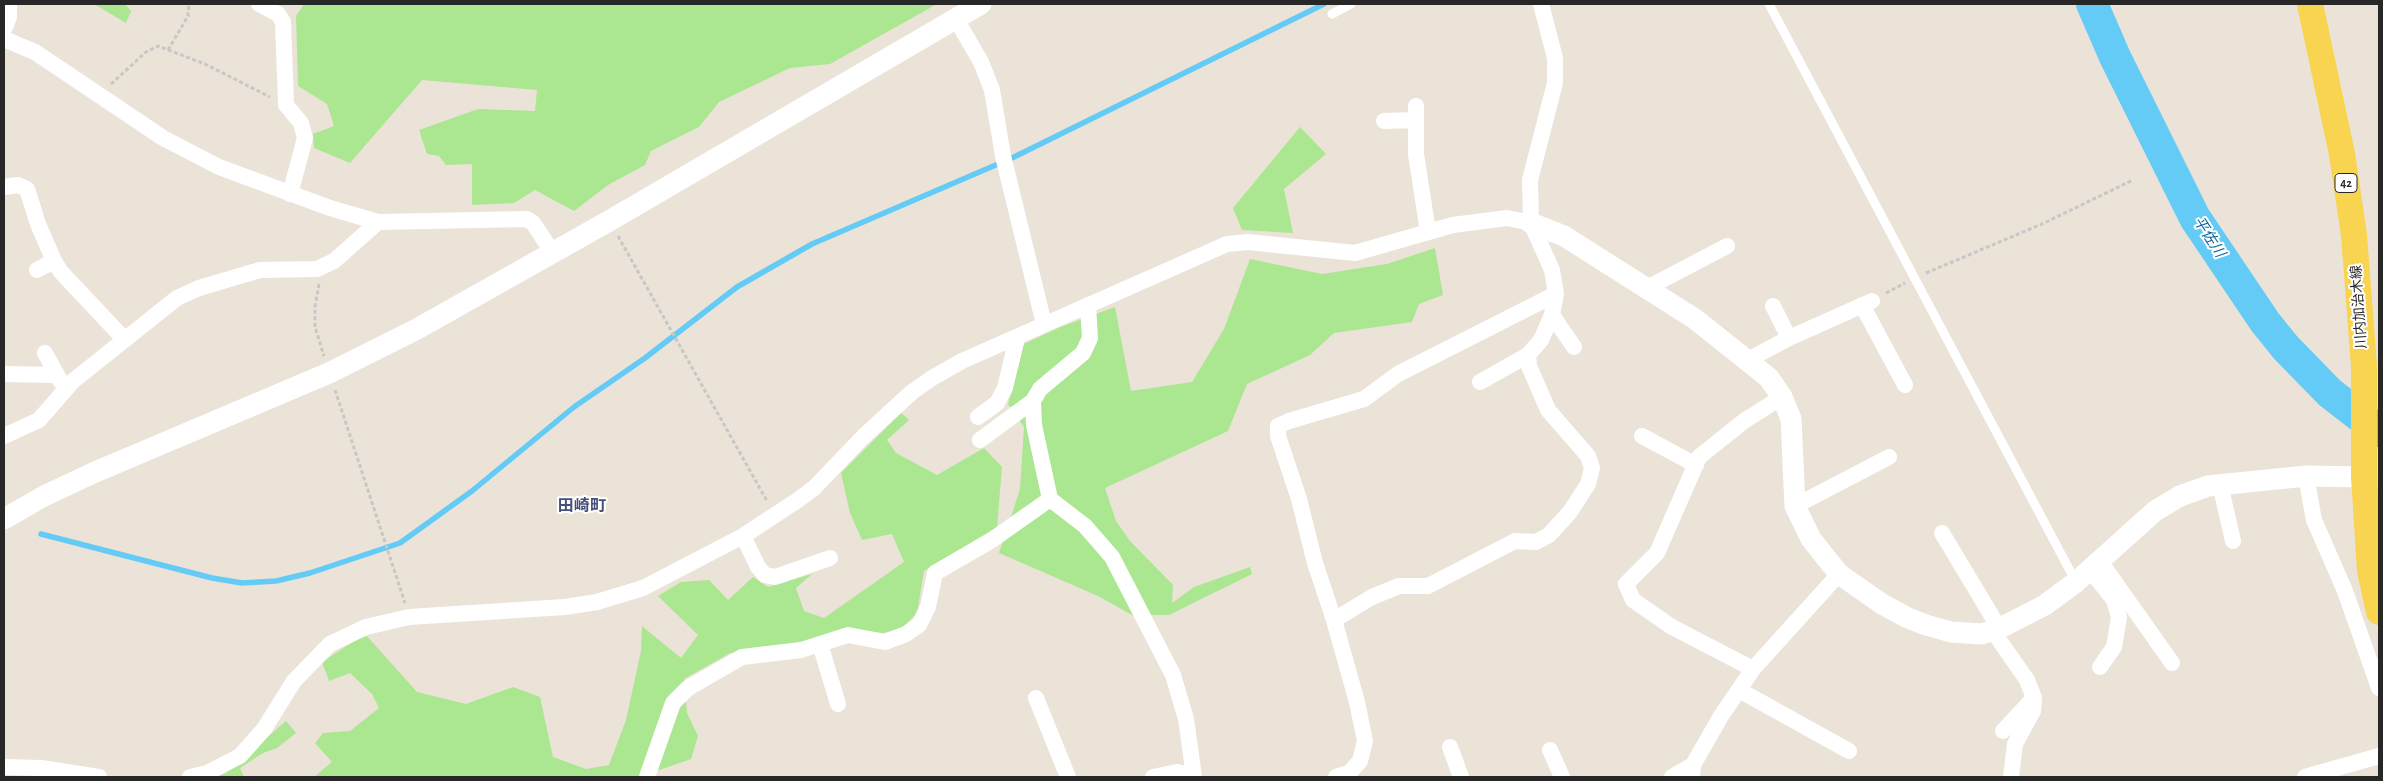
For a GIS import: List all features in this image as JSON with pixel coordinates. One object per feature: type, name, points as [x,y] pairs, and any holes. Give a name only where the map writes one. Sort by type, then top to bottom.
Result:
[{"type":"main road","name":"川内加治木線","points":[[2310,4],[2342,154],[2354,235],[2364,366],[2364,469],[2370,571],[2379,612]]},
{"type":"street","points":[[9,4],[5,39],[35,52],[163,138],[211,163],[290,194],[378,222],[527,219],[533,223],[553,253]]},
{"type":"street","points":[[259,4],[278,14],[282,22],[286,105],[301,123],[306,138],[290,194]]},
{"type":"street","points":[[4,519],[44,496],[93,473],[329,372],[417,329],[609,221],[982,4]]},
{"type":"street","points":[[1480,382],[1528,355],[1541,340],[1552,316],[1556,294],[1552,270],[1531,223],[1530,180],[1556,83],[1555,58],[1541,4]]},
{"type":"street","points":[[956,19],[981,62],[992,90],[1005,162],[1044,324]]},
{"type":"street","points":[[1384,120],[1416,113],[1416,154],[1428,232]]},
{"type":"street","points":[[4,187],[18,185],[27,189],[38,224],[61,272],[125,340]]},
{"type":"street","points":[[190,777],[208,773],[240,756],[264,729],[294,682],[330,644],[366,627],[409,617],[566,607],[597,602],[643,588],[743,536],[814,488],[863,437],[912,392],[962,361],[1227,244],[1248,242],[1355,254],[1453,225],[1507,218],[1531,223],[1564,236],[1695,319],[1769,378],[1782,397],[1791,419],[1795,506],[1811,540],[1839,574],[1882,604],[1908,618],[1951,632],[1982,634],[1996,629],[2045,604],[2089,571],[2155,510],[2180,496],[2208,486],[2220,484],[2364,469]]},
{"type":"street","points":[[4,436],[39,420],[73,381],[177,298],[199,288],[260,270],[317,269],[334,261],[378,222]]},
{"type":"street","points":[[1646,288],[1727,246]]},
{"type":"street","points":[[37,270],[54,260]]},
{"type":"street","points":[[1336,777],[1349,773],[1360,761],[1365,741],[1357,702],[1334,620],[1314,562],[1299,499],[1278,436],[1278,426],[1364,399],[1398,374],[1556,294]]},
{"type":"street","points":[[1748,360],[1789,338],[1867,303],[1905,385]]},
{"type":"street","points":[[980,440],[1033,400],[1040,389],[1083,353],[1090,338],[1088,305]]},
{"type":"street","points":[[1773,306],[1789,338]]},
{"type":"street","points":[[1552,316],[1574,347]]},
{"type":"street","points":[[978,417],[997,403],[1005,388],[1017,338]]},
{"type":"street","points":[[45,353],[66,390]]},
{"type":"street","points":[[1334,620],[1372,597],[1399,586],[1428,586],[1515,541],[1536,542],[1549,535],[1570,512],[1588,484],[1592,468],[1588,456],[1548,410],[1529,366],[1528,355]]},
{"type":"street","points":[[4,374],[57,375]]},
{"type":"street","points":[[1753,669],[1664,622],[1633,600],[1626,584],[1656,553],[1699,457],[1744,421],[1782,397]]},
{"type":"street","points":[[1033,400],[1034,425],[1050,499],[1085,526],[1112,557],[1173,675],[1186,719],[1193,776],[1177,772],[1153,777]]},
{"type":"street","points":[[1642,436],[1696,465]]},
{"type":"street","points":[[1795,506],[1889,457]]},
{"type":"street","points":[[2306,476],[2314,520],[2345,591],[2379,688]]},
{"type":"street","points":[[2220,484],[2233,541]]},
{"type":"street","points":[[647,777],[673,703],[688,688],[742,657],[801,650],[848,635],[885,642],[906,634],[918,626],[928,607],[935,573],[992,540],[1050,499]]},
{"type":"street","points":[[1942,533],[2027,680],[2034,698],[2033,711],[2015,744],[2011,777]]},
{"type":"street","points":[[743,536],[758,566],[765,575],[775,577],[830,558]]},
{"type":"street","points":[[2089,571],[2172,663]]},
{"type":"street","points":[[2089,571],[2114,600],[2119,617],[2114,647],[2100,667]]},
{"type":"street","points":[[1672,777],[1692,771],[1753,669],[1839,574]]},
{"type":"street","points":[[816,645],[825,691]]},
{"type":"street","points":[[816,645],[838,704]]},
{"type":"street","points":[[1739,690],[1850,752]]},
{"type":"street","points":[[1036,698],[1068,777]]},
{"type":"street","points":[[2003,731],[2034,698]]},
{"type":"street","points":[[1450,747],[1461,777]]},
{"type":"street","points":[[1550,750],[1562,777]]},
{"type":"street","points":[[2305,777],[2379,756]]},
{"type":"street","points":[[4,767],[41,768],[98,777]]},
{"type":"lane","points":[[1332,14],[1351,4]]},
{"type":"lane","points":[[1769,4],[1914,278],[2089,571]]},
{"type":"path","points":[[168,50],[188,16],[189,4]]},
{"type":"path","points":[[100,95],[146,52],[158,46],[205,64],[286,105]]},
{"type":"path","points":[[1867,303],[1914,278],[2042,224],[2133,180]]},
{"type":"path","points":[[609,221],[775,515]]},
{"type":"path","points":[[317,269],[320,279],[315,307],[315,327],[409,617]]},
{"type":"green space","points":[[94,4],[125,4],[131,11],[126,23]]},
{"type":"green space","points":[[304,4],[937,4],[830,64],[790,68],[719,102],[699,127],[651,151],[645,165],[608,185],[574,211],[535,190],[514,203],[472,205],[472,164],[446,165],[439,156],[427,154],[419,130],[478,109],[535,111],[537,90],[422,80],[350,163],[314,148],[313,134],[334,126],[327,104],[298,86],[296,16]]},
{"type":"green space","points":[[1300,127],[1326,154],[1284,189],[1293,233],[1242,230],[1233,208]]},
{"type":"green space","points":[[1435,248],[1443,295],[1419,304],[1412,322],[1334,333],[1310,355],[1247,384],[1228,431],[1105,488],[1116,521],[1130,541],[1173,585],[1172,603],[1194,587],[1250,567],[1252,574],[1169,615],[1132,615],[1098,596],[999,553],[1020,489],[1024,427],[1008,404],[1024,344],[1058,328],[1115,307],[1131,391],[1192,382],[1224,329],[1250,259],[1322,274],[1387,264]]},
{"type":"green space","points":[[901,413],[909,420],[887,440],[896,453],[937,475],[984,448],[1002,467],[997,527],[924,571],[917,613],[902,628],[883,633],[845,628],[804,642],[730,653],[684,679],[687,713],[698,736],[691,759],[639,777],[314,777],[332,762],[315,743],[323,733],[350,731],[379,708],[372,694],[350,673],[329,681],[322,662],[365,634],[417,692],[466,704],[513,687],[540,697],[553,757],[586,769],[609,765],[626,720],[641,651],[642,626],[681,658],[698,635],[658,596],[681,582],[709,580],[728,600],[753,577],[768,587],[812,574],[796,588],[804,611],[824,618],[904,562],[892,534],[862,540],[850,513],[841,473]]},
{"type":"green space","points":[[286,721],[296,733],[277,748],[263,753],[240,768],[244,777],[216,777],[226,773]]},
{"type":"waterway","points":[[41,534],[212,578],[242,583],[276,581],[310,573],[400,543],[472,491],[574,407],[645,358],[737,287],[812,244],[1012,158],[1324,4]]},
{"type":"waterway","name":"平佐川","points":[[2092,4],[2115,57],[2195,218],[2265,322],[2286,348],[2330,393],[2379,431]]},
{"type":"district","name":"田崎町","points":[[582,506]]}]
